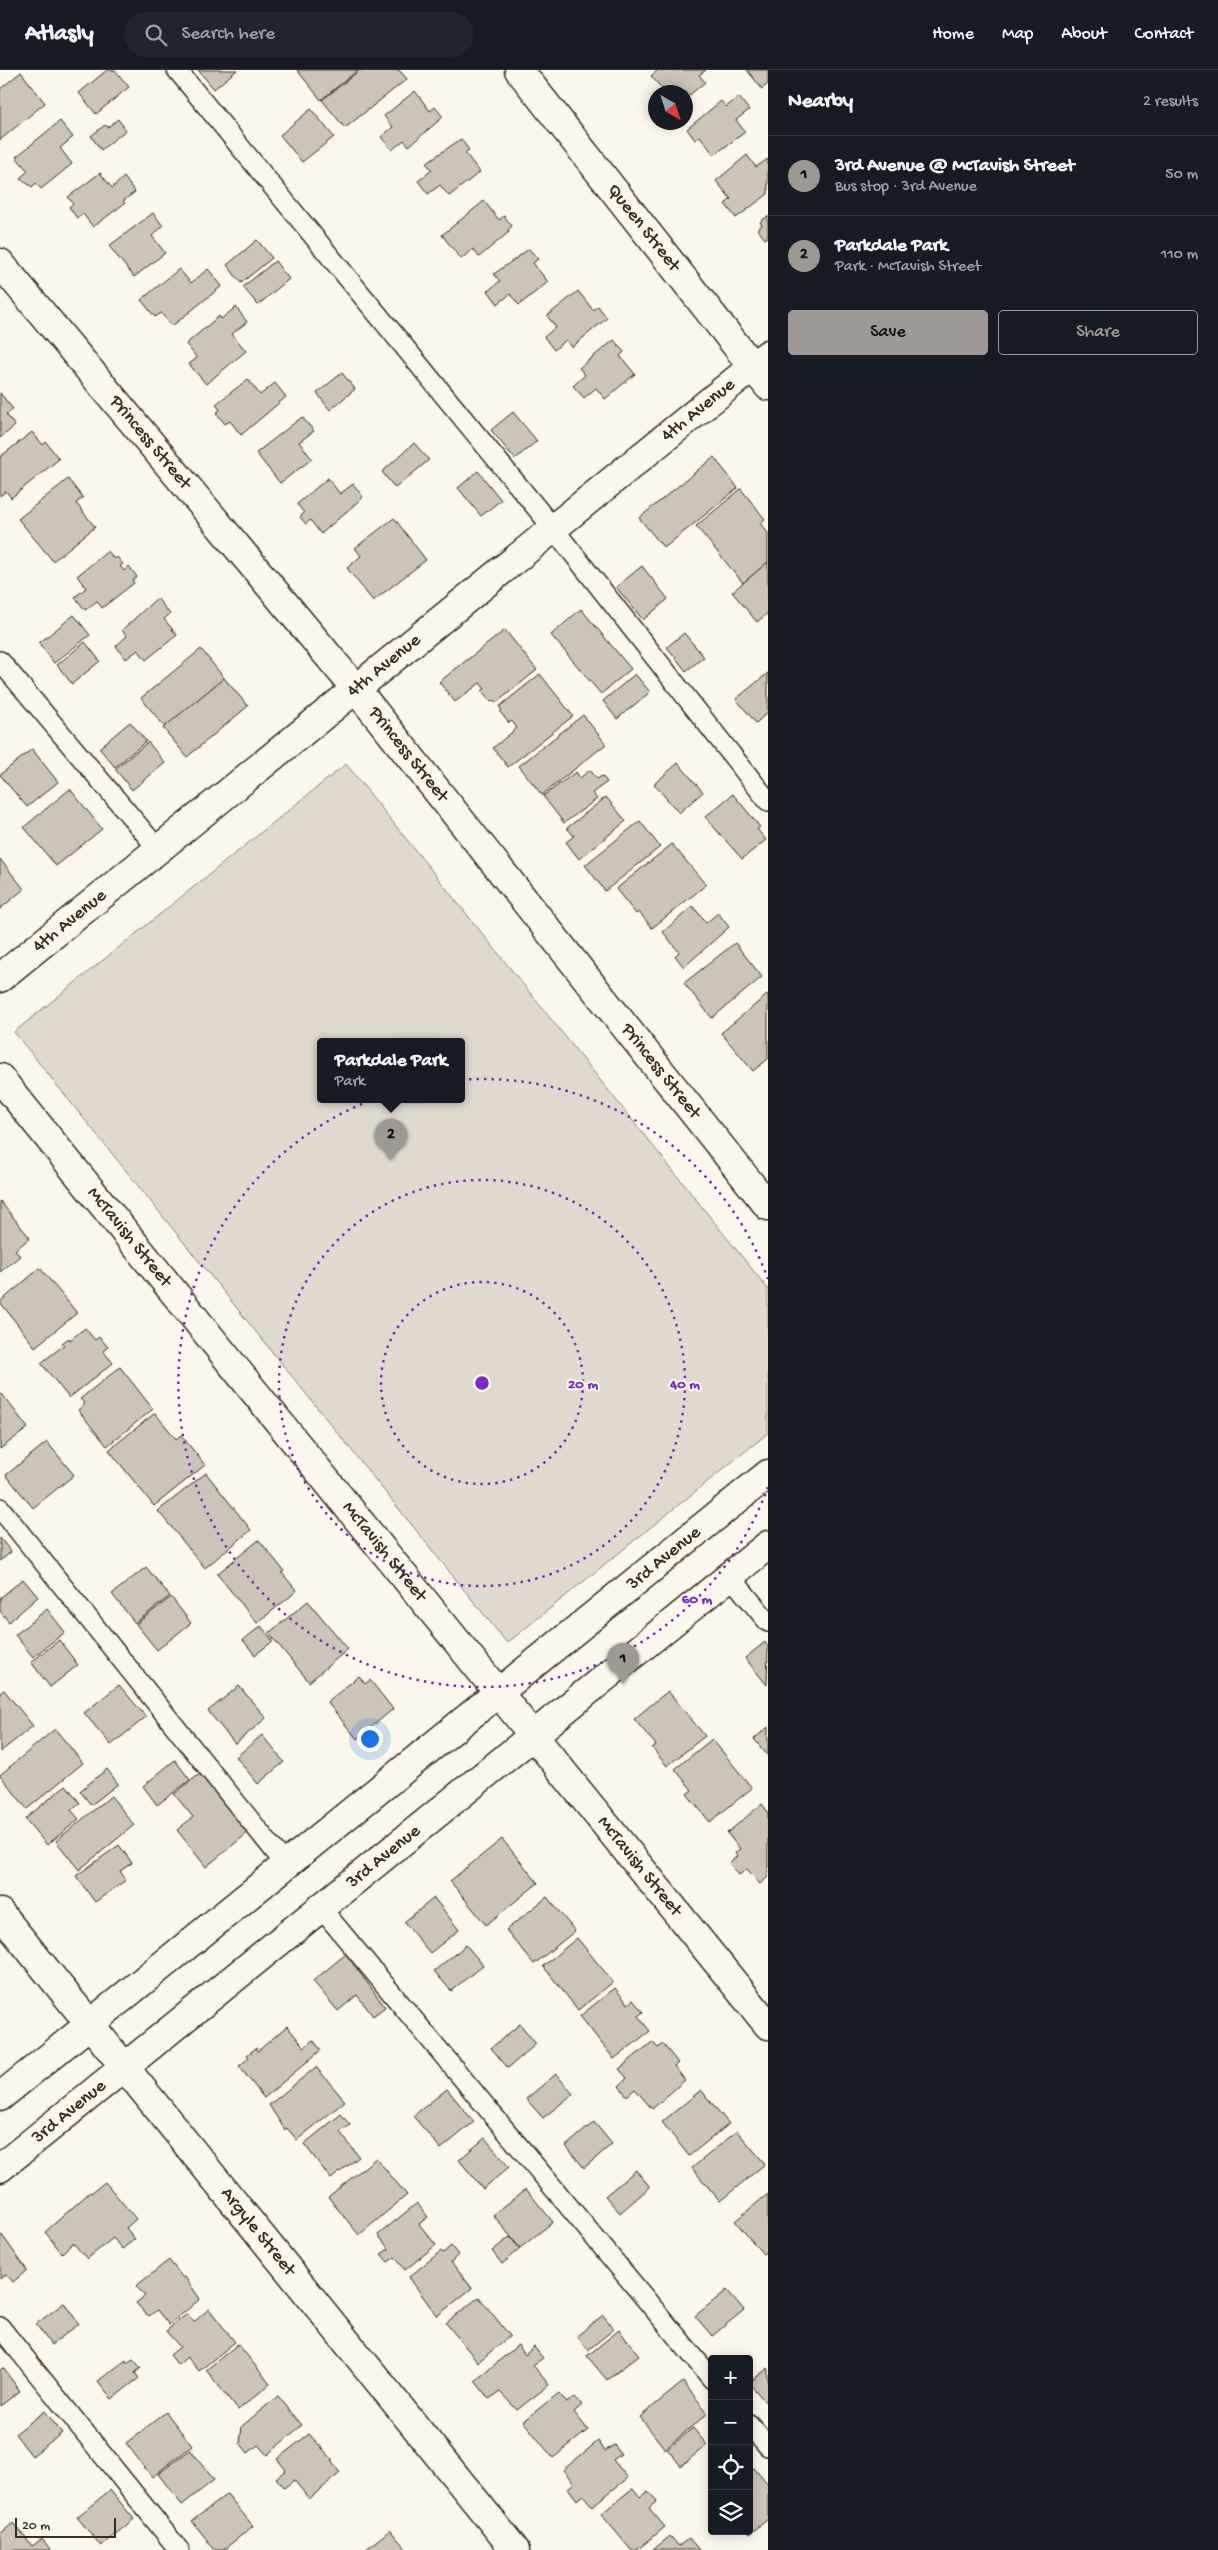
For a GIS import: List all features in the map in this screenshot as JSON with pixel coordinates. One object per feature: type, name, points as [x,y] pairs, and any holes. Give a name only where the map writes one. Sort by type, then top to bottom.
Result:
[{"type":"street","name":"Queen Street","points":[[519,70],[763,369]]},
{"type":"street","name":"Princess Street","points":[[0,263],[356,689],[768,1206]]},
{"type":"street","name":"4th Avenue","points":[[0,978],[553,528],[763,369]]},
{"type":"street","name":"McTavish Street","points":[[0,1078],[768,2025]]},
{"type":"street","name":"3rd Avenue","points":[[0,2097],[768,1474]]},
{"type":"street","name":"3rd Avenue","points":[[0,2168],[768,1545]]},
{"type":"street","name":"Argyle Street","points":[[0,1913],[515,2550]]},
{"type":"lane","points":[[177,70],[553,528],[768,801]]},
{"type":"lane","points":[[0,661],[158,849]]},
{"type":"lane","points":[[0,1508],[286,1865]]},
{"type":"lane","points":[[730,1576],[768,1622]]},
{"type":"lane","points":[[321,1908],[708,2374]]},
{"type":"lane","points":[[0,2327],[179,2550]]},
{"type":"lane","points":[[753,2429],[768,2446]]},
{"type":"shaded area","points":[[346,764],[768,1289],[768,1433],[507,1643],[14,1032]]},
{"type":"building","points":[[107,70],[115,70],[129,87],[96,114],[79,93]]},
{"type":"building","points":[[198,70],[237,70],[214,89]]},
{"type":"building","points":[[297,70],[358,70],[321,100]]},
{"type":"building","points":[[360,70],[399,70],[407,79],[345,128],[322,100]]},
{"type":"building","points":[[658,70],[706,70],[699,75],[705,82],[693,92],[693,85],[659,85],[651,76]]},
{"type":"building","points":[[747,70],[768,70],[768,84],[762,89]]},
{"type":"building","points":[[21,72],[45,103],[0,140],[0,89]]},
{"type":"building","points":[[415,91],[430,111],[435,107],[443,117],[409,146],[404,140],[392,150],[381,137],[393,127],[384,116]]},
{"type":"building","points":[[739,97],[749,110],[736,120],[745,132],[714,155],[700,136],[695,140],[688,130],[693,130],[693,124],[721,101],[726,107]]},
{"type":"building","points":[[311,109],[334,137],[302,162],[280,135]]},
{"type":"building","points":[[118,119],[126,130],[101,150],[91,136],[105,125],[108,127]]},
{"type":"building","points":[[60,121],[73,137],[60,148],[72,164],[41,189],[36,183],[32,187],[20,178],[28,171],[16,157]]},
{"type":"building","points":[[461,139],[469,150],[465,153],[480,172],[449,196],[440,185],[428,194],[418,181],[432,170],[426,163]]},
{"type":"building","points":[[747,155],[756,167],[768,159],[768,194],[736,218],[725,204],[731,199],[716,181]]},
{"type":"building","points":[[100,173],[112,188],[124,177],[135,192],[123,201],[125,203],[93,227],[83,214],[77,218],[69,207],[73,204],[68,197]]},
{"type":"building","points":[[484,201],[499,220],[504,216],[512,226],[508,230],[509,232],[479,257],[473,249],[461,259],[442,235]]},
{"type":"building","points":[[153,213],[163,226],[152,236],[165,253],[134,277],[109,246]]},
{"type":"building","points":[[768,216],[768,237],[765,239],[757,229],[762,225],[760,222]]},
{"type":"building","points":[[257,240],[272,258],[241,283],[227,265]]},
{"type":"building","points":[[529,249],[538,259],[533,263],[548,282],[519,305],[510,294],[498,304],[488,291],[500,281],[494,274]]},
{"type":"building","points":[[275,261],[289,279],[258,305],[243,287]]},
{"type":"building","points":[[179,269],[191,283],[208,269],[222,286],[172,326],[161,313],[155,317],[141,300]]},
{"type":"building","points":[[578,291],[593,310],[598,306],[607,318],[572,347],[566,340],[554,350],[544,337],[556,327],[547,316]]},
{"type":"building","points":[[236,307],[247,322],[232,334],[246,351],[206,384],[189,364],[197,358],[186,344],[219,316],[221,319]]},
{"type":"building","points":[[614,340],[624,352],[620,356],[635,374],[605,399],[596,388],[584,398],[573,386],[585,375],[579,368]]},
{"type":"building","points":[[342,373],[355,389],[330,410],[317,393]]},
{"type":"building","points":[[248,379],[260,395],[275,383],[286,397],[241,435],[230,421],[225,424],[216,413],[220,410],[216,404]]},
{"type":"building","points":[[0,393],[13,409],[6,414],[15,426],[0,438]]},
{"type":"building","points":[[513,412],[537,441],[515,459],[491,430]]},
{"type":"building","points":[[302,417],[314,431],[299,442],[312,459],[280,483],[256,453]]},
{"type":"building","points":[[32,432],[43,445],[46,442],[59,459],[11,498],[6,491],[0,496],[0,457]]},
{"type":"building","points":[[414,443],[429,460],[395,488],[382,472]]},
{"type":"building","points":[[714,457],[738,488],[664,548],[639,518]]},
{"type":"building","points":[[478,471],[501,500],[481,516],[458,488]]},
{"type":"building","points":[[328,478],[340,494],[353,484],[363,497],[321,534],[310,520],[306,524],[300,517],[304,513],[297,504]]},
{"type":"building","points":[[68,479],[83,498],[76,503],[95,527],[53,561],[18,519]]},
{"type":"building","points":[[741,489],[765,519],[760,523],[768,533],[768,562],[743,583],[696,526]]},
{"type":"building","points":[[394,518],[426,560],[373,601],[347,568],[361,556],[355,548]]},
{"type":"building","points":[[108,551],[114,559],[117,557],[123,564],[120,566],[124,571],[129,566],[137,577],[132,581],[134,583],[102,608],[97,601],[85,610],[75,597],[86,588],[77,576]]},
{"type":"building","points":[[768,562],[768,613],[757,622],[732,592]]},
{"type":"building","points":[[642,566],[668,599],[643,620],[616,587]]},
{"type":"building","points":[[157,598],[170,614],[164,619],[177,635],[146,660],[138,650],[126,659],[116,646],[127,636],[122,630]]},
{"type":"building","points":[[581,609],[631,669],[601,694],[551,635]]},
{"type":"building","points":[[74,615],[90,635],[54,663],[39,643]]},
{"type":"building","points":[[505,630],[537,670],[496,703],[494,700],[491,702],[482,691],[485,689],[480,683],[455,702],[439,682]]},
{"type":"building","points":[[684,633],[704,657],[686,671],[667,647]]},
{"type":"building","points":[[85,642],[100,661],[72,684],[57,665]]},
{"type":"building","points":[[201,649],[224,678],[165,727],[141,698]]},
{"type":"building","points":[[768,673],[768,712],[756,723],[736,699]]},
{"type":"building","points":[[540,674],[573,716],[508,767],[493,748],[517,728],[512,721],[509,723],[500,712],[502,710],[499,707]]},
{"type":"building","points":[[635,674],[650,692],[617,719],[603,701]]},
{"type":"building","points":[[224,678],[248,706],[187,757],[163,728]]},
{"type":"building","points":[[583,715],[606,744],[542,795],[519,766]]},
{"type":"building","points":[[130,722],[146,741],[115,767],[99,748]]},
{"type":"building","points":[[148,742],[165,763],[132,790],[115,769]]},
{"type":"building","points":[[32,749],[58,782],[27,807],[0,775]]},
{"type":"building","points":[[678,763],[703,792],[679,813],[654,784]]},
{"type":"building","points":[[590,770],[597,779],[602,776],[607,782],[592,793],[597,799],[564,823],[543,796],[576,772],[580,778]]},
{"type":"building","points":[[70,789],[102,829],[56,866],[24,827]]},
{"type":"building","points":[[733,794],[760,827],[757,829],[766,840],[742,859],[705,817]]},
{"type":"building","points":[[606,797],[626,821],[579,859],[566,842],[574,836],[567,828]]},
{"type":"building","points":[[640,821],[660,847],[605,891],[585,865]]},
{"type":"building","points":[[672,844],[706,885],[652,928],[639,912],[636,914],[616,889]]},
{"type":"building","points":[[0,859],[24,889],[0,909]]},
{"type":"building","points":[[693,906],[706,923],[718,913],[729,927],[684,967],[675,956],[679,952],[663,932]]},
{"type":"building","points":[[735,943],[762,977],[712,1018],[684,983]]},
{"type":"building","points":[[768,994],[768,1059],[753,1071],[721,1033]]},
{"type":"building","points":[[0,1201],[30,1238],[15,1250],[20,1256],[0,1272]]},
{"type":"building","points":[[40,1268],[77,1313],[35,1347],[0,1302]]},
{"type":"building","points":[[85,1328],[95,1340],[99,1337],[108,1347],[103,1351],[113,1363],[69,1398],[41,1363],[64,1345],[62,1343],[69,1338],[70,1340]]},
{"type":"building","points":[[120,1367],[153,1409],[107,1446],[78,1410],[85,1404],[80,1399]]},
{"type":"building","points":[[2,1394],[28,1428],[0,1449],[0,1396]]},
{"type":"building","points":[[155,1413],[176,1439],[181,1435],[205,1465],[154,1506],[109,1450]]},
{"type":"building","points":[[47,1442],[74,1475],[33,1508],[6,1475]]},
{"type":"building","points":[[206,1473],[251,1530],[205,1568],[158,1511]]},
{"type":"building","points":[[0,1538],[11,1552],[0,1561]]},
{"type":"building","points":[[259,1540],[284,1571],[282,1573],[297,1591],[257,1623],[217,1574]]},
{"type":"building","points":[[146,1567],[170,1596],[135,1623],[112,1594]]},
{"type":"building","points":[[23,1579],[38,1597],[9,1622],[0,1611],[0,1598]]},
{"type":"building","points":[[171,1597],[191,1623],[157,1650],[136,1624]]},
{"type":"building","points":[[308,1601],[348,1649],[309,1682],[269,1633]]},
{"type":"building","points":[[47,1609],[65,1632],[33,1657],[15,1635]]},
{"type":"building","points":[[261,1626],[273,1641],[255,1655],[243,1640]]},
{"type":"building","points":[[59,1640],[78,1665],[50,1687],[31,1662]]},
{"type":"building","points":[[765,1642],[768,1647],[767,1685],[745,1658]]},
{"type":"building","points":[[359,1676],[365,1684],[370,1680],[393,1709],[357,1739],[327,1702]]},
{"type":"building","points":[[119,1685],[146,1717],[111,1745],[84,1713]]},
{"type":"building","points":[[239,1686],[266,1718],[235,1744],[208,1711]]},
{"type":"building","points":[[4,1690],[33,1726],[0,1752],[0,1693]]},
{"type":"building","points":[[668,1691],[705,1736],[667,1766],[652,1748],[656,1745],[634,1719]]},
{"type":"building","points":[[768,1727],[768,1756],[754,1739]]},
{"type":"building","points":[[55,1729],[83,1763],[27,1809],[0,1775]]},
{"type":"building","points":[[262,1735],[284,1762],[258,1784],[236,1757]]},
{"type":"building","points":[[712,1739],[752,1788],[710,1822],[687,1794],[692,1790],[675,1769]]},
{"type":"building","points":[[175,1760],[190,1780],[157,1805],[143,1786]]},
{"type":"building","points":[[107,1769],[118,1784],[91,1805],[80,1791]]},
{"type":"building","points":[[201,1773],[250,1831],[206,1867],[177,1830],[193,1817],[174,1794]]},
{"type":"building","points":[[66,1785],[80,1803],[71,1810],[79,1819],[47,1845],[25,1819]]},
{"type":"building","points":[[111,1796],[134,1825],[79,1870],[56,1841]]},
{"type":"building","points":[[762,1804],[768,1812],[768,1877],[760,1884],[747,1869],[739,1875],[729,1863],[737,1856],[735,1853],[740,1849],[727,1833]]},
{"type":"building","points":[[502,1839],[538,1883],[486,1925],[450,1881]]},
{"type":"building","points":[[119,1845],[132,1863],[120,1871],[126,1880],[95,1902],[76,1876]]},
{"type":"building","points":[[547,1897],[575,1931],[534,1964],[506,1930]]},
{"type":"building","points":[[434,1898],[459,1930],[430,1953],[404,1922]]},
{"type":"building","points":[[577,1938],[613,1982],[578,2010],[543,1966]]},
{"type":"building","points":[[466,1945],[483,1965],[451,1991],[434,1971]]},
{"type":"building","points":[[346,1954],[385,2007],[373,2016],[357,1995],[338,2011],[313,1981]]},
{"type":"building","points":[[615,1988],[628,2004],[633,2000],[643,2012],[638,2016],[650,2031],[614,2059],[580,2016]]},
{"type":"building","points":[[520,2024],[536,2044],[508,2068],[491,2048]]},
{"type":"building","points":[[287,2026],[304,2047],[313,2040],[321,2050],[264,2098],[239,2066],[249,2058],[247,2055],[256,2048],[258,2051]]},
{"type":"building","points":[[652,2042],[658,2048],[663,2044],[678,2063],[674,2066],[685,2080],[652,2109],[635,2089],[627,2096],[619,2086],[627,2078],[619,2069]]},
{"type":"building","points":[[316,2067],[345,2101],[297,2140],[287,2128],[285,2130],[269,2105]]},
{"type":"building","points":[[556,2074],[573,2094],[543,2118],[526,2099]]},
{"type":"building","points":[[447,2089],[474,2122],[441,2149],[413,2116]]},
{"type":"building","points":[[701,2090],[729,2124],[689,2156],[662,2122]]},
{"type":"building","points":[[341,2114],[350,2125],[340,2132],[359,2157],[331,2179],[304,2144]]},
{"type":"building","points":[[594,2122],[612,2144],[584,2168],[566,2146]]},
{"type":"building","points":[[737,2131],[765,2164],[720,2201],[692,2168]]},
{"type":"building","points":[[485,2138],[509,2167],[483,2189],[459,2160]]},
{"type":"building","points":[[376,2158],[407,2195],[359,2235],[328,2197]]},
{"type":"building","points":[[636,2170],[650,2187],[620,2213],[605,2196]]},
{"type":"building","points":[[105,2182],[136,2219],[126,2228],[135,2239],[122,2249],[113,2238],[87,2259],[73,2243],[62,2253],[45,2232],[90,2192]]},
{"type":"building","points":[[526,2189],[553,2222],[520,2248],[493,2215]]},
{"type":"building","points":[[768,2194],[768,2250],[763,2254],[735,2221]]},
{"type":"building","points":[[417,2203],[428,2217],[419,2224],[436,2245],[405,2270],[395,2257],[388,2262],[381,2254],[389,2249],[378,2235]]},
{"type":"building","points":[[2,2235],[27,2270],[13,2282],[6,2274],[0,2279],[0,2237]]},
{"type":"building","points":[[510,2237],[520,2249],[502,2264],[492,2251]]},
{"type":"building","points":[[451,2246],[458,2255],[451,2262],[472,2288],[437,2316],[409,2277],[441,2251],[443,2253]]},
{"type":"building","points":[[169,2260],[183,2278],[185,2277],[200,2299],[169,2325],[157,2310],[149,2316],[136,2303],[145,2296],[136,2286]]},
{"type":"building","points":[[727,2290],[744,2310],[712,2336],[695,2316]]},
{"type":"building","points":[[479,2297],[510,2336],[478,2362],[446,2323]]},
{"type":"building","points":[[64,2303],[79,2324],[51,2345],[36,2324]]},
{"type":"building","points":[[209,2309],[235,2342],[199,2371],[187,2357],[178,2365],[170,2355],[180,2347],[166,2331],[187,2314],[194,2322]]},
{"type":"building","points":[[603,2315],[614,2329],[588,2350],[577,2336]]},
{"type":"building","points":[[619,2330],[639,2355],[607,2380],[587,2356]]},
{"type":"building","points":[[238,2344],[270,2384],[238,2410],[206,2370]]},
{"type":"building","points":[[518,2345],[525,2355],[534,2347],[543,2358],[533,2365],[549,2385],[517,2410],[500,2392],[489,2399],[475,2381]]},
{"type":"building","points":[[133,2359],[141,2368],[135,2373],[139,2378],[112,2399],[98,2381],[126,2360],[127,2363]]},
{"type":"building","points":[[3,2368],[20,2391],[0,2406],[0,2370]]},
{"type":"building","points":[[768,2368],[768,2405],[753,2388],[753,2380]]},
{"type":"building","points":[[683,2382],[708,2413],[665,2449],[640,2417]]},
{"type":"building","points":[[559,2393],[567,2403],[575,2397],[582,2405],[574,2412],[588,2430],[553,2458],[523,2421]]},
{"type":"building","points":[[278,2396],[302,2425],[267,2455],[258,2445],[248,2453],[240,2443],[242,2426]]},
{"type":"building","points":[[45,2411],[62,2433],[32,2456],[15,2434]]},
{"type":"building","points":[[166,2412],[192,2446],[152,2477],[126,2443]]},
{"type":"building","points":[[693,2428],[707,2445],[681,2466],[667,2449]]},
{"type":"building","points":[[309,2434],[333,2460],[331,2461],[340,2473],[309,2499],[294,2480],[284,2488],[276,2478],[286,2470],[277,2459]]},
{"type":"building","points":[[598,2441],[605,2451],[614,2445],[621,2454],[613,2460],[628,2478],[592,2506],[583,2495],[577,2500],[568,2488],[574,2483],[563,2470]]},
{"type":"building","points":[[190,2450],[214,2480],[182,2505],[158,2474]]},
{"type":"building","points":[[753,2469],[768,2485],[768,2519],[753,2532],[753,2490]]},
{"type":"building","points":[[633,2488],[640,2497],[648,2491],[657,2501],[649,2508],[665,2527],[637,2550],[631,2550],[601,2514]]},
{"type":"building","points":[[110,2490],[134,2519],[101,2546],[77,2517]]},
{"type":"building","points":[[227,2494],[253,2526],[223,2550],[215,2550],[192,2521]]},
{"type":"building","points":[[13,2523],[32,2546],[42,2539],[51,2550],[0,2550],[0,2534]]},
{"type":"building","points":[[390,2530],[407,2550],[365,2550]]},
{"type":"building","points":[[670,2536],[679,2546],[689,2538],[699,2550],[653,2550]]},
{"type":"place","name":"Parkdale Park","points":[[391,1160]]},
{"type":"place","name":"3rd Avenue @ McTavish Street","points":[[623,1684]]}]
